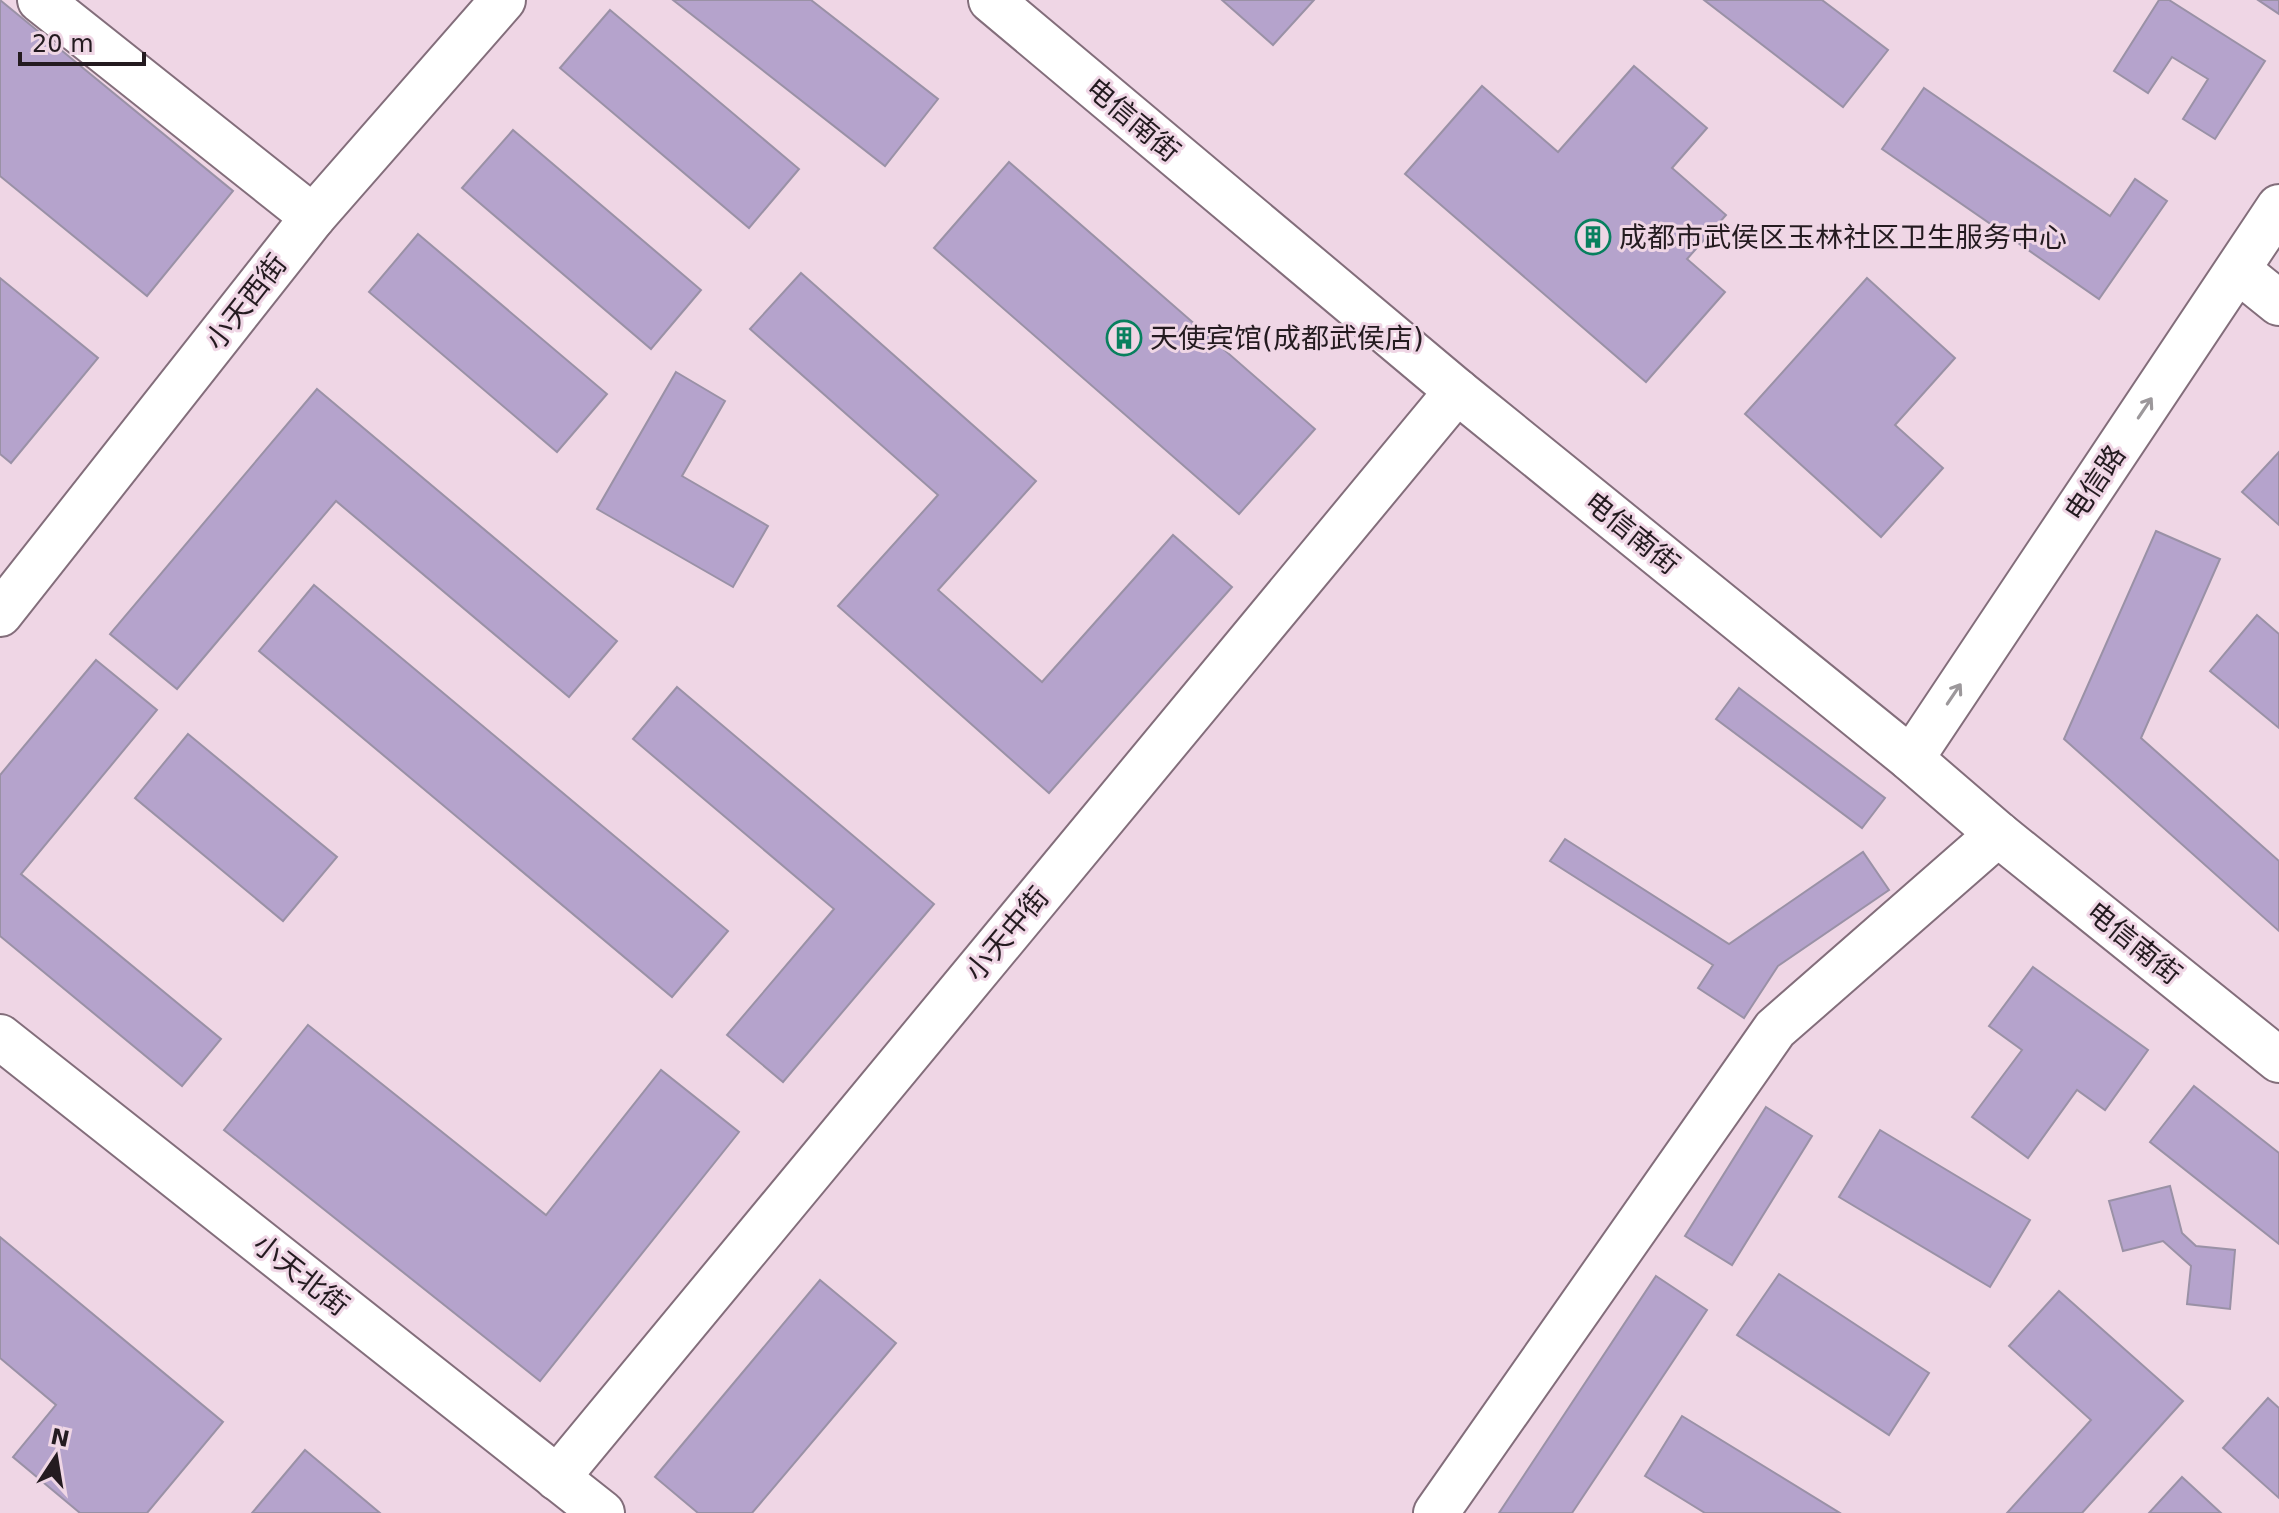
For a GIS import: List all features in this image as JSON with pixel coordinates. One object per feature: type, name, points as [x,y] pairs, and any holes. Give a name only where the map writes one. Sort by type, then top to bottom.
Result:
[{"type":"street","points":[[40,0],[313,217]]},
{"type":"street","name":"小天西街","points":[[0,614],[313,217],[503,0]]},
{"type":"street","name":"电信南街","points":[[991,0],[1457,391],[2279,1060]]},
{"type":"street","name":"电信路","points":[[1911,759],[2279,207]]},
{"type":"street","points":[[2238,270],[2279,303]]},
{"type":"street","name":"小天中街","points":[[557,1478],[1457,391]]},
{"type":"street","points":[[1436,1513],[1775,1029],[1998,834]]},
{"type":"street","name":"小天北街","points":[[0,1037],[602,1513]]},
{"type":"building","points":[[0,0],[233,191],[147,296],[0,176]]},
{"type":"building","points":[[673,0],[811,0],[938,99],[885,166]]},
{"type":"building","points":[[1222,0],[1314,0],[1273,45]]},
{"type":"building","points":[[1704,0],[1822,0],[1888,50],[1843,107]]},
{"type":"building","points":[[2159,0],[2169,0],[2265,61],[2215,139],[2183,119],[2208,79],[2172,57],[2148,93],[2114,71]]},
{"type":"building","points":[[2258,0],[2279,0],[2279,14]]},
{"type":"building","points":[[610,10],[799,169],[749,228],[560,68]]},
{"type":"building","name":"成都市武侯区玉林社区卫生服务中心","points":[[1634,66],[1707,128],[1672,168],[1726,215],[1687,259],[1725,292],[1646,382],[1405,174],[1482,86],[1558,152]]},
{"type":"building","points":[[1924,88],[2110,216],[2135,179],[2167,201],[2099,299],[1882,149]]},
{"type":"building","points":[[513,130],[701,290],[651,349],[462,188]]},
{"type":"building","name":"天使宾馆(成都武侯店)","points":[[1009,162],[1315,429],[1239,514],[934,248]]},
{"type":"building","points":[[418,234],[607,394],[557,452],[369,292]]},
{"type":"building","points":[[801,273],[1036,481],[938,590],[1042,682],[1173,535],[1232,587],[1049,793],[838,606],[938,495],[750,329]]},
{"type":"building","points":[[0,278],[98,358],[11,463],[0,454]]},
{"type":"building","points":[[1867,278],[1955,358],[1895,425],[1943,468],[1881,537],[1745,414]]},
{"type":"building","points":[[676,372],[725,401],[682,476],[768,526],[733,587],[597,509]]},
{"type":"building","points":[[317,389],[617,641],[569,697],[336,501],[177,689],[110,634]]},
{"type":"building","points":[[2279,452],[2279,525],[2242,492]]},
{"type":"building","points":[[2156,531],[2220,559],[2141,738],[2279,861],[2279,931],[2064,739]]},
{"type":"building","points":[[314,585],[728,931],[672,997],[259,651]]},
{"type":"building","points":[[2257,615],[2279,634],[2279,728],[2210,671]]},
{"type":"building","points":[[96,660],[157,710],[21,874],[221,1039],[182,1086],[0,936],[0,775]]},
{"type":"building","points":[[677,687],[934,904],[783,1082],[727,1035],[834,909],[633,739]]},
{"type":"building","points":[[1739,688],[1885,798],[1862,828],[1716,719]]},
{"type":"building","points":[[188,734],[337,857],[283,921],[135,798]]},
{"type":"building","points":[[1565,839],[1729,944],[1863,852],[1889,890],[1778,966],[1744,1018],[1698,988],[1713,965],[1550,861]]},
{"type":"building","points":[[2033,967],[2148,1050],[2105,1110],[2077,1090],[2028,1158],[1972,1117],[2022,1050],[1989,1026]]},
{"type":"building","points":[[308,1025],[546,1215],[661,1070],[739,1132],[540,1381],[224,1130]]},
{"type":"building","points":[[2194,1086],[2279,1153],[2279,1244],[2150,1142]]},
{"type":"building","points":[[1766,1107],[1812,1136],[1732,1265],[1685,1236]]},
{"type":"building","points":[[1880,1130],[2030,1220],[1990,1287],[1839,1197]]},
{"type":"building","points":[[2170,1186],[2182,1233],[2196,1246],[2235,1250],[2230,1309],[2187,1304],[2191,1266],[2163,1241],[2123,1251],[2109,1201]]},
{"type":"building","points":[[0,1237],[223,1422],[147,1513],[80,1513],[13,1457],[56,1405],[0,1358]]},
{"type":"building","points":[[1779,1274],[1929,1373],[1889,1435],[1737,1335]]},
{"type":"building","points":[[1656,1276],[1707,1310],[1572,1513],[1499,1513]]},
{"type":"building","points":[[820,1280],[896,1343],[752,1513],[698,1513],[655,1477]]},
{"type":"building","points":[[2059,1291],[2183,1401],[2082,1513],[2007,1513],[2091,1420],[2009,1346]]},
{"type":"building","points":[[2268,1398],[2279,1408],[2279,1498],[2223,1448]]},
{"type":"building","points":[[1682,1416],[1840,1513],[1705,1513],[1645,1476]]},
{"type":"building","points":[[305,1450],[380,1513],[252,1513]]},
{"type":"building","points":[[2182,1477],[2221,1513],[2149,1513]]},
{"type":"place","name":"成都市武侯区玉林社区卫生服务中心","points":[[1593,237]]},
{"type":"place","name":"天使宾馆(成都武侯店)","points":[[1124,338]]}]
